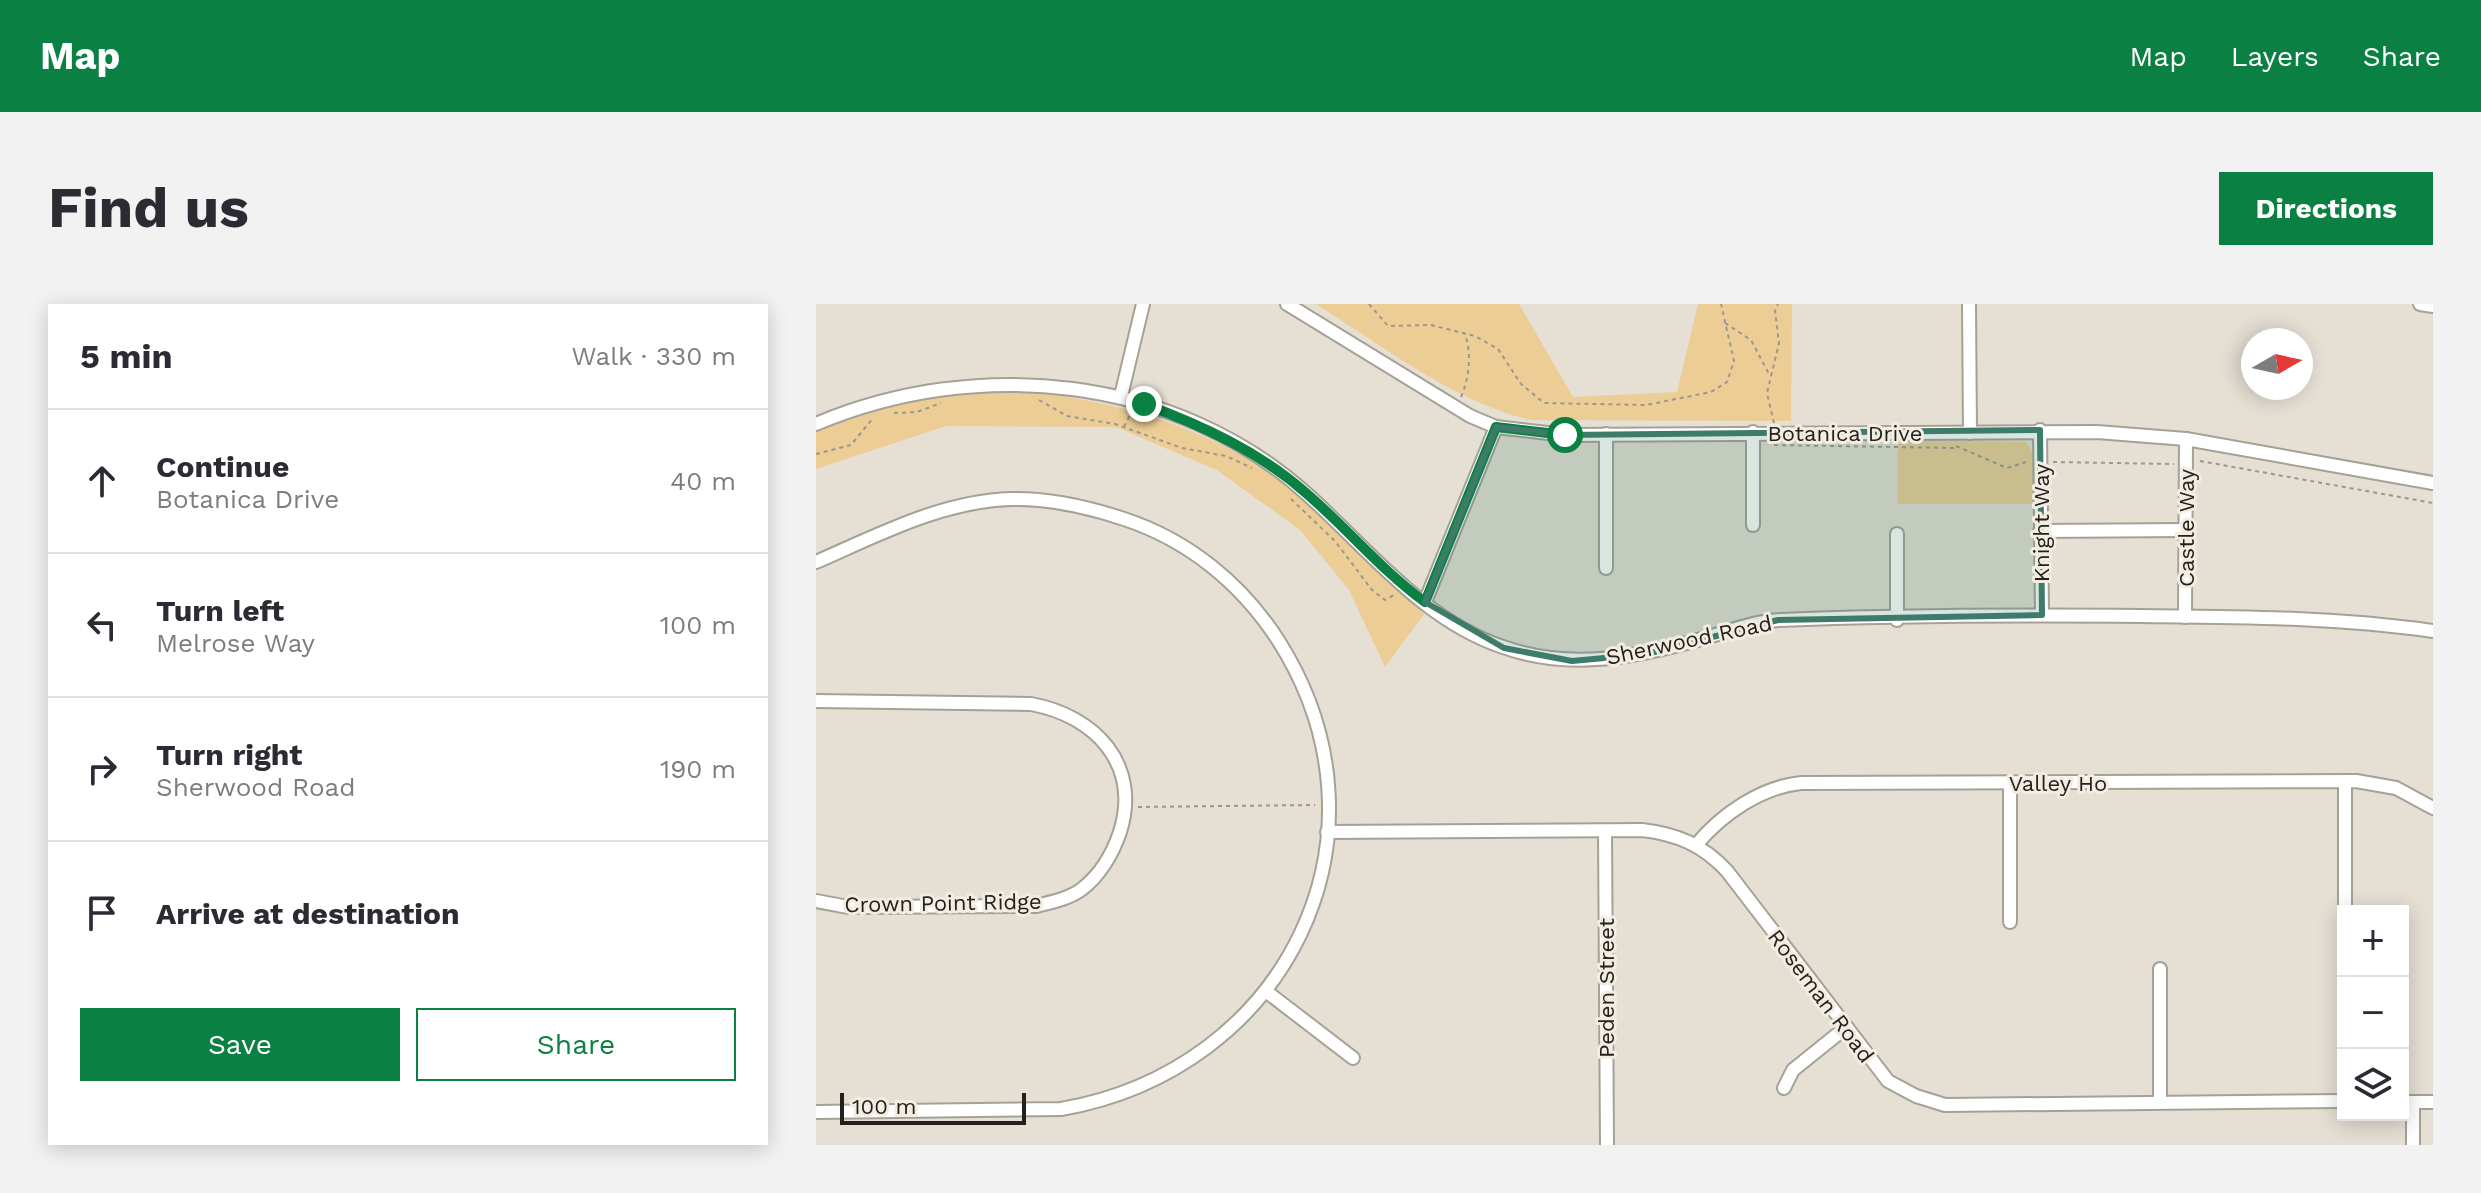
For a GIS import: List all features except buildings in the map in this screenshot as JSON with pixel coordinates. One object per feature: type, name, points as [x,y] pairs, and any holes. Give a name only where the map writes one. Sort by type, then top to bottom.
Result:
[{"type":"street","points":[[1121,396],[1143,304]]},
{"type":"street","name":"Botanica Drive","points":[[1287,304],[1455,408],[1496,427],[1535,433],[1606,434],[2040,430],[2186,439],[2433,483]]},
{"type":"street","points":[[1963,433],[1969,304]]},
{"type":"street","points":[[2420,304],[2433,306]]},
{"type":"street","name":"Sherwood Road","points":[[816,424],[850,410],[919,392],[974,385],[1036,384],[1121,396],[1206,429],[1279,472],[1305,491],[1404,587],[1465,631],[1504,648],[1572,661],[1647,654],[1767,621],[2042,615],[2352,619],[2433,631]]},
{"type":"street","points":[[1425,602],[1496,427]]},
{"type":"street","name":"Knight Way","points":[[2040,430],[2042,615]]},
{"type":"street","points":[[1753,432],[1753,525]]},
{"type":"street","points":[[1606,434],[1606,568]]},
{"type":"street","name":"Castle Way","points":[[2185,617],[2186,439]]},
{"type":"street","points":[[816,562],[904,524],[980,502],[1012,499],[1096,509],[1181,543],[1240,591],[1269,627],[1297,670],[1318,719],[1328,805],[1323,870],[1289,957],[1267,992],[1206,1052],[1143,1088],[1094,1104],[1061,1109],[816,1112]]},
{"type":"street","points":[[2040,531],[2185,530]]},
{"type":"street","points":[[1897,534],[1897,620]]},
{"type":"street","points":[[816,701],[841,704],[1031,704],[1050,707],[1091,728],[1112,753],[1122,778],[1128,807]]},
{"type":"street","points":[[2345,781],[2345,905]]},
{"type":"street","name":"Valley Ho","points":[[1696,845],[1712,828],[1747,802],[1789,784],[2345,781],[2385,785],[2433,808]]},
{"type":"street","points":[[2010,783],[2010,922]]},
{"type":"street","name":"Crown Point Ridge","points":[[816,901],[848,907],[1036,906],[1060,900],[1082,889],[1100,870],[1116,845],[1128,807]]},
{"type":"street","name":"Peden Street","points":[[1605,831],[1607,1145]]},
{"type":"street","name":"Roseman Road","points":[[1327,832],[1657,832],[1696,845],[1727,871],[1844,1029],[1888,1081],[1916,1096],[1945,1105],[2337,1101]]},
{"type":"street","points":[[2160,969],[2160,1102]]},
{"type":"street","points":[[1267,992],[1353,1058]]},
{"type":"street","points":[[1784,1088],[1793,1070],[1844,1029]]},
{"type":"street","points":[[2409,1102],[2433,1102]]},
{"type":"street","points":[[2409,1111],[2413,1145]]},
{"type":"path","points":[[1369,304],[1388,326],[1431,325],[1465,333],[1498,349],[1521,384],[1544,403],[1646,405],[1711,392],[1727,382],[1734,361],[1721,304]]},
{"type":"path","points":[[1778,304],[1779,343],[1767,393],[1774,414],[1774,448],[1956,448],[2007,468],[2041,461],[2186,464],[2201,460],[2433,503]]},
{"type":"path","points":[[1724,323],[1751,340],[1770,375]]},
{"type":"path","points":[[1455,408],[1468,375],[1469,346],[1465,333]]},
{"type":"path","points":[[1040,400],[1067,416],[1115,424],[1182,448],[1226,456],[1255,470]]},
{"type":"path","points":[[891,412],[906,414],[951,401]]},
{"type":"path","points":[[816,454],[851,445],[880,413]]},
{"type":"path","points":[[1956,448],[1963,433]]},
{"type":"path","points":[[1291,499],[1335,541],[1381,598],[1390,599],[1404,587]]},
{"type":"path","points":[[1128,807],[1328,805]]},
{"type":"highlighted area","points":[[1496,427],[1565,435],[2040,430],[2042,615],[1778,620],[1647,654],[1572,661],[1504,648],[1425,602]]},
{"type":"shaded area","points":[[1316,304],[1519,304],[1573,397],[1677,392],[1698,304],[1792,304],[1791,421],[1530,420],[1473,400],[1446,386]]},
{"type":"shaded area","points":[[1017,390],[1137,412],[1222,445],[1273,476],[1319,512],[1424,614],[1385,667],[1349,590],[1300,530],[1217,470],[1116,427],[946,426],[816,469],[816,431],[840,421],[915,402]]},
{"type":"shaded area","points":[[1898,440],[2026,442],[2034,455],[2034,504],[1898,504]]},
{"type":"route","points":[[1144,404],[1206,429],[1279,472],[1305,491],[1404,587],[1425,602],[1496,427],[1565,435]]}]
